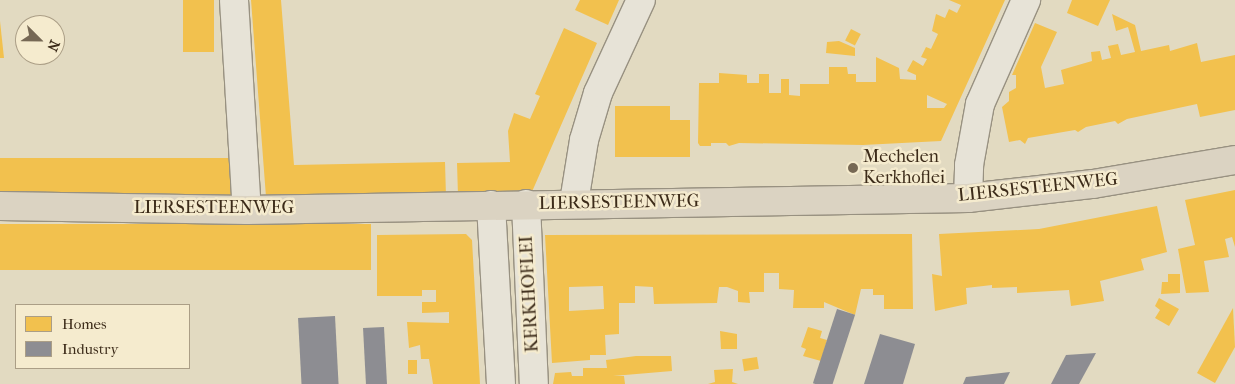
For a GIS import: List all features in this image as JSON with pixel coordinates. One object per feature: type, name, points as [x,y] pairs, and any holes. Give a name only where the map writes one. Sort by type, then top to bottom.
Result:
[{"type":"main road","name":"LIERSESTEENWEG","points":[[0,206],[247,210],[574,202],[968,198],[1093,184],[1235,160]]},
{"type":"street","points":[[234,0],[247,210]]},
{"type":"street","points":[[574,202],[584,140],[598,93],[641,0]]},
{"type":"street","points":[[968,198],[969,165],[980,104],[1026,0]]},
{"type":"street","name":"KERKHOFLEI","points":[[526,204],[534,384]]},
{"type":"street","name":"KERKHOFLEI","points":[[491,205],[501,384]]},
{"type":"building: Homes","points":[[183,0],[214,0],[214,52],[183,52]]},
{"type":"building: Homes","points":[[251,0],[281,0],[294,165],[445,162],[446,196],[266,197]]},
{"type":"building: Homes","points":[[580,0],[619,0],[608,25],[575,10]]},
{"type":"building: Homes","points":[[949,0],[1005,0],[941,141],[863,145],[739,143],[729,146],[726,143],[711,143],[711,146],[700,146],[698,143],[699,83],[719,83],[719,73],[747,75],[747,83],[759,83],[759,74],[769,74],[769,93],[781,93],[781,79],[789,79],[789,95],[800,96],[800,84],[829,84],[829,67],[847,67],[848,74],[856,74],[856,82],[876,82],[876,57],[899,68],[900,79],[916,80],[916,75],[907,71],[913,60],[923,66],[927,59],[921,57],[926,47],[931,49],[938,34],[932,31],[936,14],[945,18],[949,9],[957,13],[961,5]],"holes":[[[927,95],[947,104],[944,108],[927,108]]]},
{"type":"building: Homes","points":[[1072,0],[1110,0],[1098,26],[1067,13]]},
{"type":"building: Homes","points":[[1112,14],[1135,25],[1141,51],[1169,45],[1170,51],[1197,43],[1201,62],[1235,55],[1235,110],[1200,117],[1197,104],[1127,119],[1118,124],[1115,121],[1086,127],[1078,132],[1075,130],[1028,138],[1025,144],[1020,140],[1009,142],[1002,107],[1009,101],[1009,92],[1016,88],[1016,75],[1012,75],[1035,23],[1057,32],[1041,67],[1045,88],[1064,84],[1061,70],[1092,61],[1091,52],[1100,51],[1102,60],[1111,58],[1108,46],[1118,44],[1121,55],[1135,52],[1128,27],[1116,31]]},
{"type":"building: Homes","points":[[0,21],[4,58],[0,58]]},
{"type":"building: Homes","points":[[564,28],[597,43],[531,194],[458,196],[457,163],[510,162],[508,131],[514,113],[530,119],[540,96],[535,94]]},
{"type":"building: Homes","points":[[851,29],[861,34],[855,46],[845,41]]},
{"type":"building: Homes","points":[[839,41],[855,48],[855,56],[826,53],[827,42]]},
{"type":"building: Homes","points":[[615,106],[670,106],[670,120],[690,120],[690,157],[615,157]]},
{"type":"building: Homes","points":[[0,158],[231,158],[231,198],[0,198]]},
{"type":"building: Homes","points":[[1235,190],[1235,247],[1232,237],[1225,239],[1229,257],[1204,261],[1209,292],[1186,293],[1178,249],[1195,245],[1185,200]]},
{"type":"building: Homes","points":[[1157,206],[1167,252],[1141,259],[1144,270],[1100,281],[1104,301],[1071,306],[1069,290],[1017,293],[1017,287],[992,288],[992,285],[966,288],[967,304],[935,311],[932,274],[942,276],[939,234],[1039,229]]},
{"type":"building: Homes","points":[[0,224],[371,224],[371,270],[0,270]]},
{"type":"building: Homes","points":[[466,234],[472,240],[480,384],[433,384],[429,359],[421,359],[420,345],[409,348],[407,322],[449,323],[449,312],[422,313],[422,302],[436,302],[436,290],[422,290],[422,296],[377,296],[377,235]]},
{"type":"building: Homes","points":[[912,234],[913,309],[884,309],[884,295],[873,295],[873,289],[861,289],[855,315],[824,302],[824,308],[793,308],[794,290],[779,289],[779,273],[764,273],[764,292],[749,292],[750,303],[738,302],[738,291],[727,287],[719,287],[717,303],[654,304],[653,287],[635,286],[635,303],[619,303],[619,334],[605,335],[606,355],[590,355],[590,360],[552,363],[545,235]],"holes":[[[603,286],[604,309],[569,311],[569,287]]]},
{"type":"building: Homes","points":[[1168,274],[1180,274],[1180,293],[1161,294],[1162,282],[1168,282]]},
{"type":"building: Homes","points":[[1159,298],[1179,309],[1169,326],[1155,318],[1160,310],[1155,306]]},
{"type":"building: Homes","points":[[1233,308],[1235,347],[1215,383],[1197,373]]},
{"type":"building: Homes","points":[[808,327],[822,331],[820,338],[827,340],[821,361],[803,356],[806,349],[801,347]]},
{"type":"building: Homes","points":[[720,331],[737,334],[737,349],[721,349]]},
{"type":"building: Homes","points":[[636,356],[671,356],[672,371],[613,376],[624,376],[625,384],[553,384],[555,373],[571,372],[572,376],[583,376],[583,368],[607,368],[606,360]]},
{"type":"building: Homes","points":[[757,357],[759,369],[744,371],[742,359]]},
{"type":"building: Homes","points":[[408,360],[417,360],[417,374],[408,374]]},
{"type":"building: Homes","points":[[733,369],[732,382],[738,384],[708,384],[715,382],[714,370]]},
{"type":"building: Industry","points":[[837,309],[855,315],[833,384],[813,383]]},
{"type":"building: Industry","points":[[335,316],[339,384],[302,384],[298,318]]},
{"type":"building: Industry","points":[[384,327],[387,384],[366,384],[363,328]]},
{"type":"building: Industry","points":[[880,334],[915,344],[903,384],[864,384]]},
{"type":"building: Industry","points":[[1096,353],[1079,384],[1051,384],[1066,355]]},
{"type":"building: Industry","points":[[1010,372],[1004,384],[963,384],[966,377]]},
{"type":"place","name":"Mechelen Kerkhoflei","points":[[853,168]]}]
